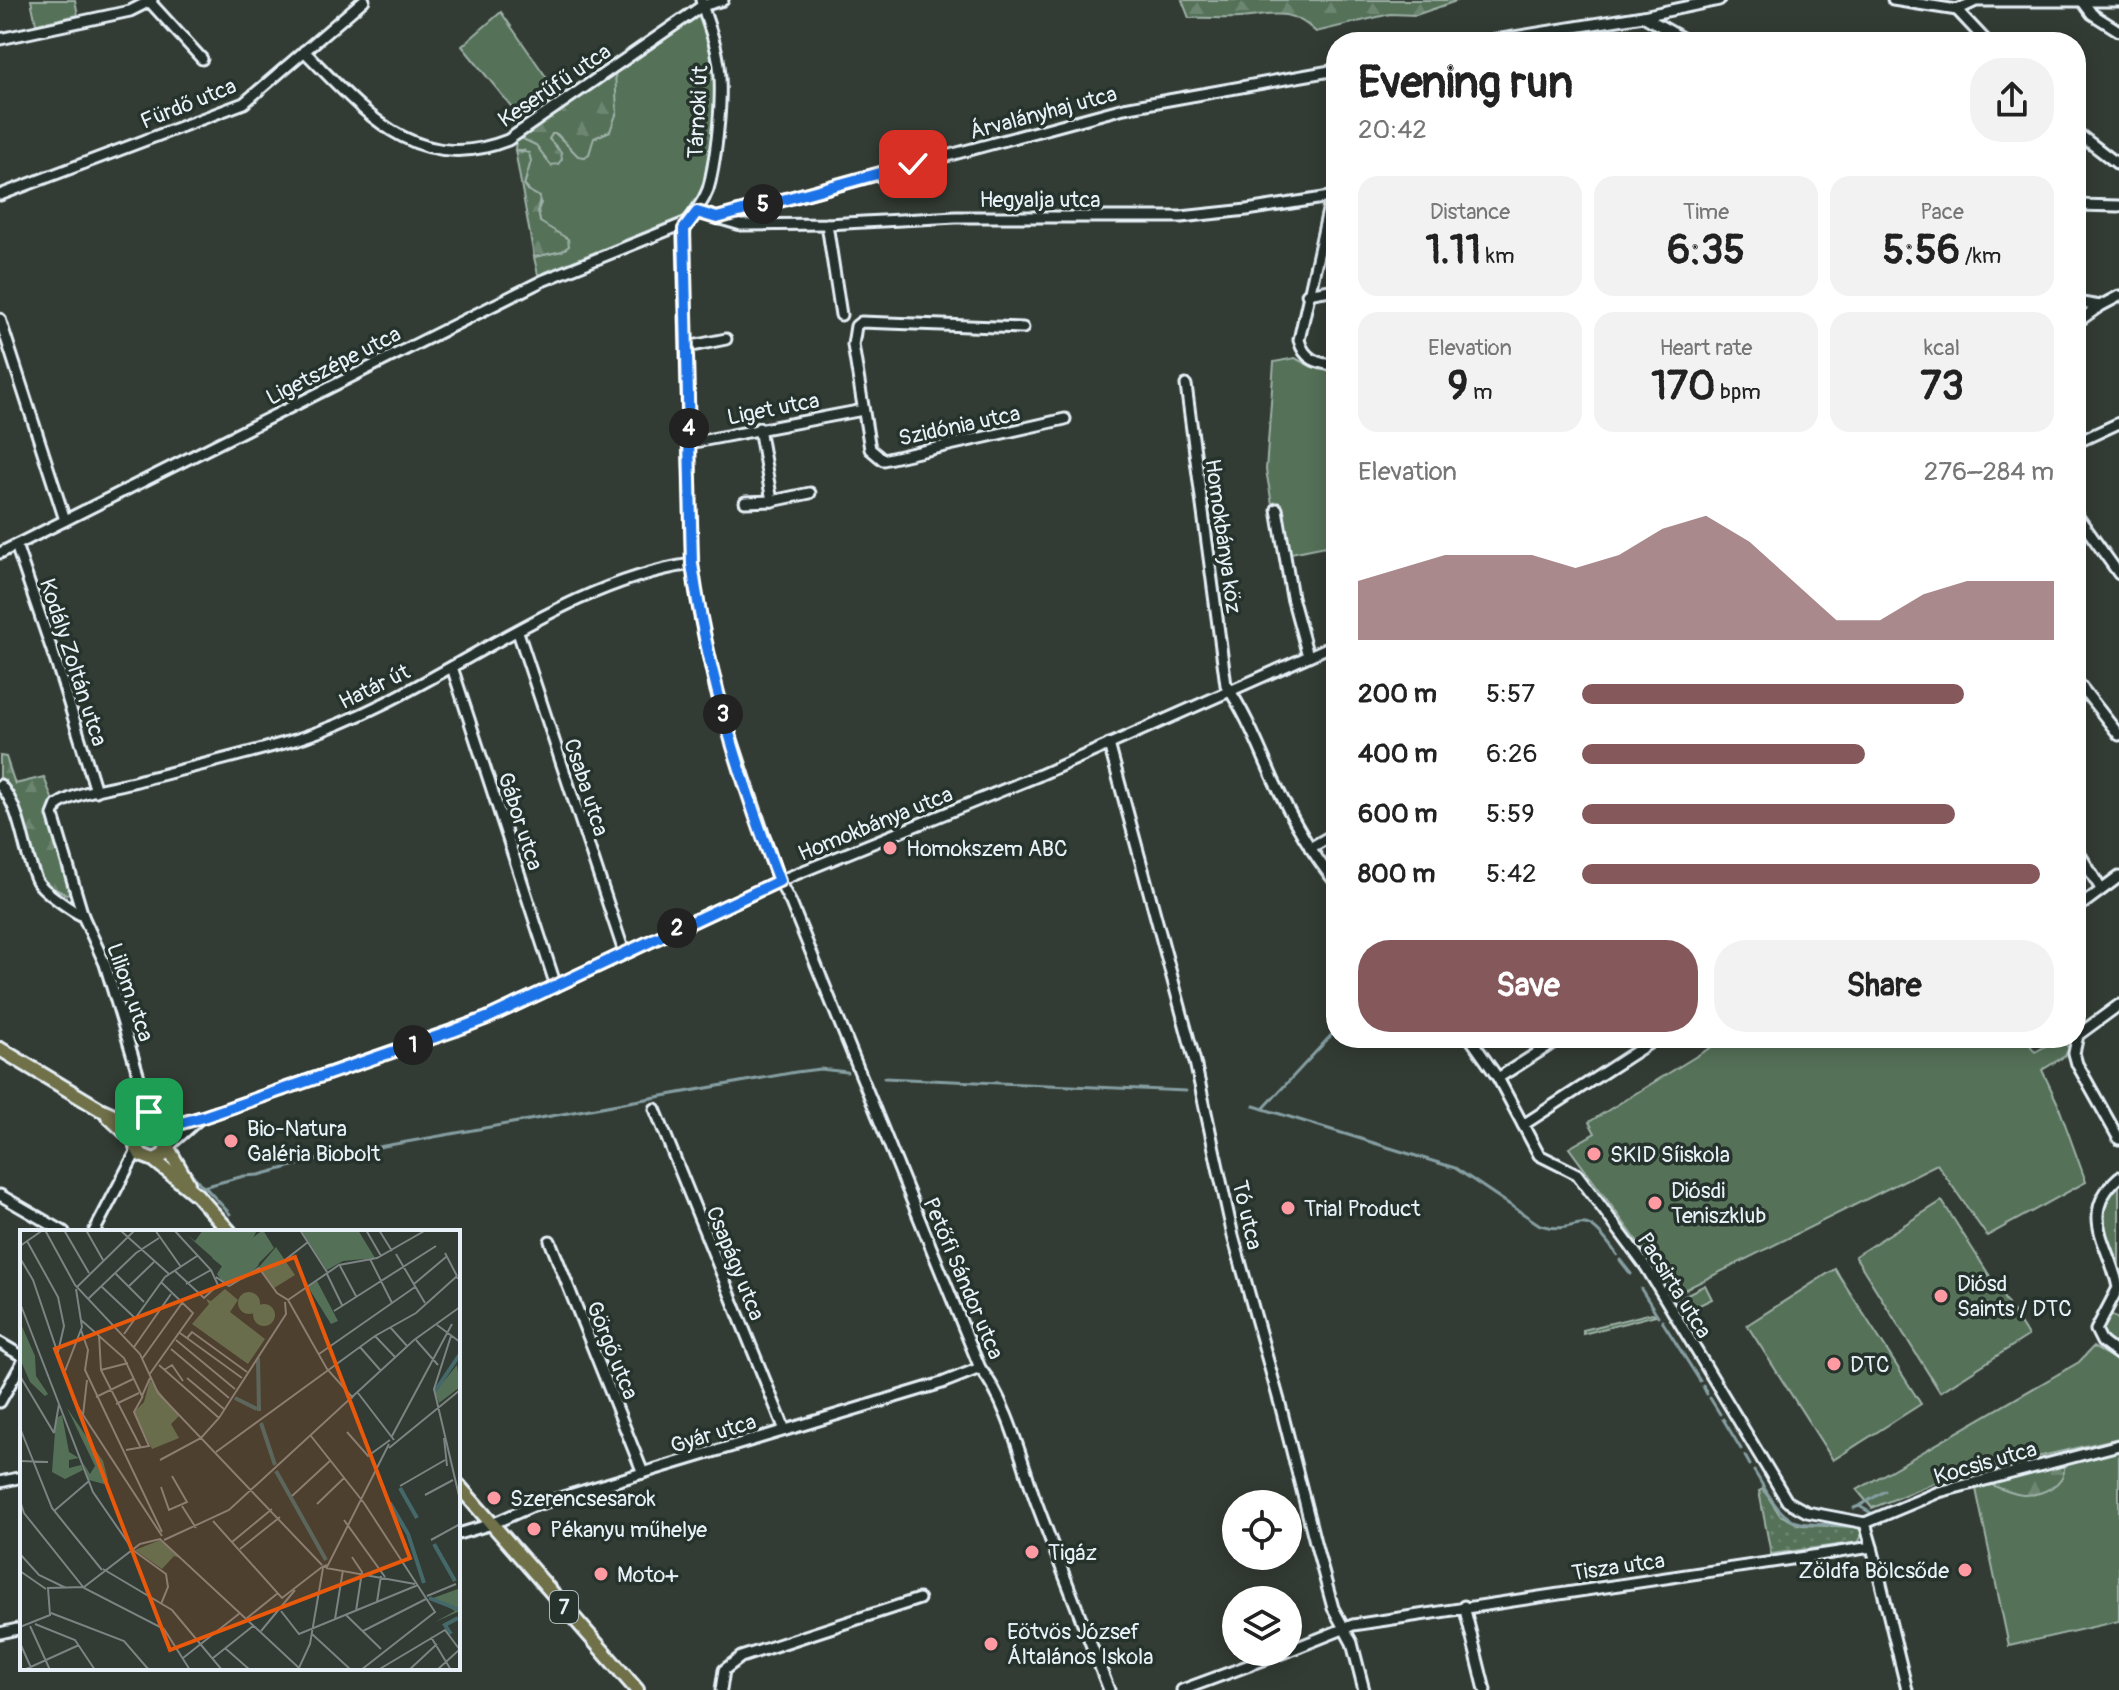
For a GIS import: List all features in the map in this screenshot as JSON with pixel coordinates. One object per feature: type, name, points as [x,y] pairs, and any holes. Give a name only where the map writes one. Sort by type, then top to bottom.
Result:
[{"type":"main road","points":[[0,1049],[100,1109],[167,1135],[168,1147],[197,1195]]},
{"type":"main road","points":[[100,1109],[137,1146],[141,1155],[154,1160],[197,1195],[228,1230]]},
{"type":"main road","points":[[137,1146],[153,1128]]},
{"type":"main road","points":[[154,1160],[164,1155],[168,1147]]},
{"type":"main road","name":"7","points":[[460,1487],[637,1690]]},
{"type":"street","name":"Fürdő utca","points":[[0,195],[244,103],[364,0]]},
{"type":"street","name":"Keserűfű utca","points":[[304,51],[375,122],[390,131],[428,148],[478,150],[508,140],[701,3],[723,0]]},
{"type":"street","points":[[1545,32],[1719,0]]},
{"type":"street","points":[[1893,0],[1957,10],[1976,1],[2119,1]]},
{"type":"street","points":[[0,39],[130,11],[151,1],[202,59]]},
{"type":"street","points":[[2083,2],[2092,14],[2119,31]]},
{"type":"street","name":"Tárnoki út","points":[[688,222],[697,212],[710,183],[720,97],[719,61],[701,3]]},
{"type":"street","points":[[1957,10],[1978,32]]},
{"type":"street","points":[[1643,16],[1671,32]]},
{"type":"street","name":"Árvalányhaj utca","points":[[717,218],[1124,108],[1326,72]]},
{"type":"street","points":[[2086,140],[2119,165]]},
{"type":"street","name":"Hegyalja utca","points":[[697,212],[741,225],[956,217],[1181,217],[1326,197]]},
{"type":"street","points":[[2086,205],[2119,206]]},
{"type":"street","name":"Petőfi Sándor utca","points":[[688,222],[683,236],[692,564],[703,636],[716,691],[779,881],[791,903],[980,1368],[990,1380],[1109,1690]]},
{"type":"street","name":"Ligetszépe utca","points":[[0,553],[542,281],[688,222]]},
{"type":"street","points":[[1326,222],[1307,294],[1299,340],[1302,352],[1314,361],[1326,363]]},
{"type":"street","points":[[827,224],[841,315]]},
{"type":"street","points":[[1307,294],[1326,291]]},
{"type":"street","points":[[2086,316],[2119,296]]},
{"type":"street","points":[[2086,304],[2100,306]]},
{"type":"street","points":[[0,319],[65,520]]},
{"type":"street","name":"Szidónia utca","points":[[1023,328],[861,322],[856,326],[853,345],[870,449],[883,460],[1065,419]]},
{"type":"street","points":[[687,347],[726,339]]},
{"type":"street","name":"Homokbánya köz","points":[[1186,385],[1226,685],[1230,691]]},
{"type":"street","name":"Liget utca","points":[[690,443],[863,410]]},
{"type":"street","points":[[2086,438],[2119,423]]},
{"type":"street","points":[[759,428],[772,501]]},
{"type":"street","points":[[745,502],[772,501],[810,493]]},
{"type":"street","points":[[1277,509],[1292,597],[1308,656]]},
{"type":"street","points":[[2086,527],[2117,569]]},
{"type":"street","name":"Kodály Zoltán utca","points":[[16,545],[96,791]]},
{"type":"street","name":"Határ út","points":[[57,805],[96,791],[325,730],[410,690],[566,606],[620,582],[662,568],[692,564]]},
{"type":"street","name":"Csaba utca","points":[[518,632],[624,952]]},
{"type":"street","name":"Homokbánya utca","points":[[153,1128],[203,1117],[453,1031],[779,881],[962,808],[1326,648]]},
{"type":"street","name":"Gábor utca","points":[[452,667],[556,986]]},
{"type":"street","points":[[1230,691],[1310,848],[1326,870]]},
{"type":"street","points":[[2086,693],[2119,735]]},
{"type":"street","name":"Tó utca","points":[[1109,744],[1195,1062],[1233,1236],[1333,1608],[1352,1643],[1364,1690]]},
{"type":"street","points":[[0,785],[23,833],[37,881],[83,916]]},
{"type":"street","name":"Liliom utca","points":[[57,805],[53,815],[83,916],[126,1032],[153,1128]]},
{"type":"street","points":[[1310,848],[1326,839]]},
{"type":"street","points":[[2086,864],[2101,889]]},
{"type":"street","points":[[2086,901],[2119,877]]},
{"type":"street","points":[[2086,1028],[2119,1005]]},
{"type":"street","name":"Pacsirta utca","points":[[1477,1048],[1498,1078],[1542,1158],[1569,1168],[1584,1181],[1646,1267],[1787,1501],[1807,1512],[1865,1523]]},
{"type":"street","points":[[1498,1078],[1545,1048]]},
{"type":"street","points":[[1523,1125],[1642,1048]]},
{"type":"street","points":[[2075,1048],[2077,1064],[2119,1139]]},
{"type":"street","name":"Csapágy utca","points":[[655,1109],[785,1430]]},
{"type":"street","name":"Homokbánya utca","points":[[168,1147],[203,1117]]},
{"type":"street","points":[[95,1230],[137,1146]]},
{"type":"street","points":[[2119,1177],[2105,1192],[2098,1215],[2101,1241],[2118,1288],[2096,1324],[2096,1330],[2102,1342],[2119,1355]]},
{"type":"street","points":[[0,1195],[61,1230]]},
{"type":"street","name":"Görgő utca","points":[[550,1241],[643,1473]]},
{"type":"street","points":[[0,1343],[20,1355]]},
{"type":"street","points":[[0,1402],[20,1367]]},
{"type":"street","name":"Gyár utca","points":[[460,1533],[492,1524],[533,1506],[942,1383],[980,1368]]},
{"type":"street","name":"Kocsis utca","points":[[1865,1523],[1939,1492],[1981,1479],[2119,1445]]},
{"type":"street","points":[[0,1482],[20,1477]]},
{"type":"street","points":[[1865,1523],[1907,1690]]},
{"type":"street","name":"Tisza utca","points":[[1302,1645],[1353,1625],[1872,1547]]},
{"type":"street","points":[[721,1690],[724,1670],[741,1657],[919,1599]]},
{"type":"street","points":[[1464,1606],[1485,1690]]},
{"type":"street","points":[[0,1633],[20,1628]]},
{"type":"street","name":"Tisza utca","points":[[1182,1690],[1246,1666]]},
{"type":"green space","points":[[31,0],[75,0],[78,15],[36,24]]},
{"type":"green space","points":[[1182,0],[1459,0],[1416,15],[1390,14],[1316,32],[1297,19],[1279,14],[1189,18]]},
{"type":"green space","points":[[501,12],[560,97],[524,122],[462,46]]},
{"type":"green space","points":[[697,16],[701,20],[711,56],[714,92],[704,183],[694,206],[682,217],[538,275],[534,257],[562,251],[540,222],[538,210],[541,203],[524,185],[527,176],[524,150],[515,150],[516,139],[519,137],[536,145],[551,165],[549,139],[552,134],[585,157],[589,154],[593,138],[610,131],[615,71]]},
{"type":"green space","points":[[615,71],[617,112],[610,131],[594,138],[585,157],[578,156],[557,134],[552,134],[549,139],[561,152],[562,159],[558,164],[551,165],[536,145],[519,137]]},
{"type":"green space","points":[[515,150],[529,153],[531,161],[524,185],[540,197],[540,222],[568,239],[569,246],[562,251],[534,257]]},
{"type":"green space","points":[[1295,358],[1312,367],[1326,368],[1326,546],[1281,555],[1266,470],[1274,362]]},
{"type":"green space","points":[[0,756],[6,757],[15,784],[44,777],[53,801],[51,809],[71,893],[66,894],[37,881],[2,784]]},
{"type":"green space","points":[[1710,1048],[2032,1048],[2035,1052],[2042,1048],[2069,1048],[2065,1056],[2042,1070],[2086,1182],[1987,1236],[1937,1164],[1676,1294],[1569,1148],[1595,1133],[1589,1122]]},
{"type":"green space","points":[[152,1135],[161,1144],[152,1153],[143,1144]]},
{"type":"green space","points":[[2119,1184],[2119,1276],[2108,1241],[2104,1214],[2110,1192]]},
{"type":"green space","name":"Diósd Saints / DTC","points":[[1942,1201],[2028,1336],[1940,1392],[1855,1256]]},
{"type":"green space","name":"DTC","points":[[1835,1269],[1921,1404],[1833,1460],[1747,1325]]},
{"type":"green space","points":[[1705,1285],[1712,1299],[1683,1313],[1677,1299]]},
{"type":"green space","points":[[1652,1313],[1656,1315],[1583,1334],[1583,1330]]},
{"type":"green space","points":[[2110,1313],[2119,1320],[2119,1350],[2102,1334],[2101,1325]]},
{"type":"green space","points":[[2093,1347],[2119,1362],[2119,1438],[1947,1478],[1872,1508],[1857,1490],[2079,1362]]},
{"type":"green space","points":[[2119,1450],[2119,1621],[2009,1646],[1976,1489]]},
{"type":"green space","points":[[2064,1465],[2064,1472],[2057,1484],[2037,1494],[2019,1494],[1992,1485],[1993,1481]]},
{"type":"green space","points":[[1763,1489],[1780,1515],[1800,1525],[1858,1527],[1862,1534],[1859,1542],[1771,1554],[1759,1491]]},
{"type":"waterway","points":[[1263,1109],[1326,1041]]},
{"type":"waterway","points":[[186,1167],[203,1187],[334,1155],[796,1072],[820,1069],[847,1072]]},
{"type":"waterway","points":[[884,1078],[1186,1091]]},
{"type":"waterway","points":[[1254,1106],[1455,1168],[1540,1225],[1554,1228],[1587,1224],[1604,1238],[1617,1255]]},
{"type":"waterway","points":[[205,1187],[230,1214]]},
{"type":"waterway","points":[[1620,1260],[1631,1274]]},
{"type":"waterway","points":[[1641,1289],[1658,1316]]},
{"type":"waterway","points":[[1662,1321],[1700,1381]]},
{"type":"waterway","points":[[1703,1386],[1707,1394]]},
{"type":"waterway","points":[[1710,1398],[1720,1414]]},
{"type":"waterway","points":[[1723,1419],[1741,1449]]},
{"type":"waterway","points":[[1745,1456],[1750,1465]]},
{"type":"waterway","points":[[1754,1471],[1779,1510],[1793,1520],[1812,1524],[1848,1524]]},
{"type":"waterway","points":[[1859,1506],[1885,1491]]},
{"type":"waterway","points":[[1854,1508],[1859,1506],[1873,1514]]},
{"type":"place","name":"Homokszem ABC","points":[[890,848]]},
{"type":"place","name":"Bio-Natura Galéria Biobolt","points":[[231,1141]]},
{"type":"place","name":"SKID Síiskola","points":[[1594,1154]]},
{"type":"place","name":"Diósdi Teniszklub","points":[[1655,1203]]},
{"type":"place","name":"Trial Product","points":[[1288,1208]]},
{"type":"place","name":"Diósd Saints / DTC","points":[[1941,1296]]},
{"type":"place","name":"DTC","points":[[1834,1364]]},
{"type":"place","name":"Szerencsesarok","points":[[494,1498]]},
{"type":"place","name":"Pékanyu műhelye","points":[[534,1529]]},
{"type":"place","name":"Tigáz","points":[[1032,1552]]},
{"type":"place","name":"Zöldfa Bölcsőde","points":[[1965,1570]]},
{"type":"place","name":"Moto+","points":[[601,1574]]},
{"type":"place","name":"Eötvös József Általános Iskola","points":[[991,1644]]},
{"type":"route","points":[[149,1112],[154,1127],[160,1129],[453,1031],[487,1018],[779,881],[716,691],[697,600],[692,564],[684,229],[697,212],[717,218],[913,164]]}]
